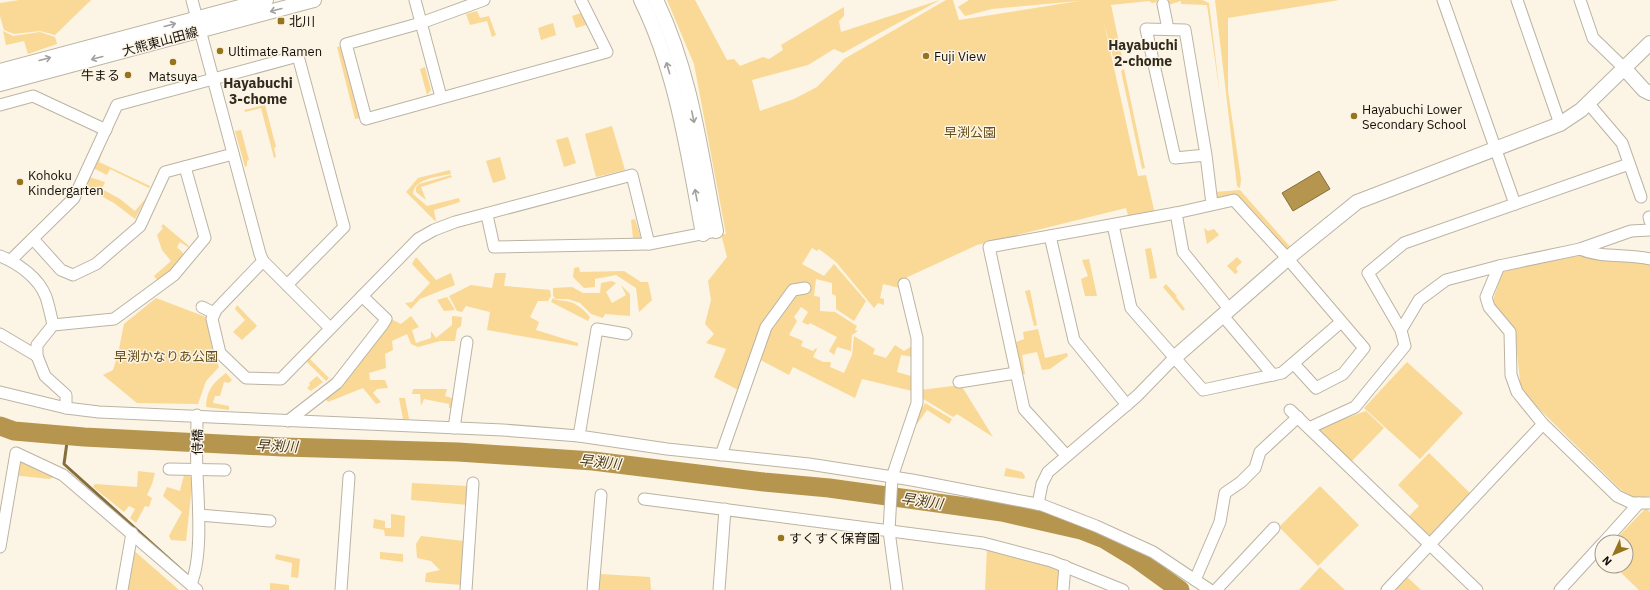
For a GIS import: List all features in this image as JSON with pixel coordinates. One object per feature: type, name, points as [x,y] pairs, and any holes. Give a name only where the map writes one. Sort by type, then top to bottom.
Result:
[{"type":"street","points":[[192,0],[263,261],[330,328]]},
{"type":"street","name":"大熊東山田線","points":[[198,24],[266,0]]},
{"type":"street","name":"大熊東山田線","points":[[3,77],[198,24],[314,0]]},
{"type":"street","points":[[415,0],[441,97]]},
{"type":"street","points":[[484,0],[421,23],[346,44],[366,119],[606,52],[581,0]]},
{"type":"street","points":[[641,0],[652,22],[666,60],[710,232]]},
{"type":"street","points":[[656,0],[675,46],[687,89],[710,232]]},
{"type":"street","points":[[1443,0],[1515,204]]},
{"type":"street","points":[[1517,0],[1560,124]]},
{"type":"street","points":[[1583,1],[1593,38],[1644,90],[1650,93]]},
{"type":"street","points":[[1163,4],[1168,29]]},
{"type":"street","points":[[1206,155],[1176,158],[1146,29],[1186,30],[1206,155],[1212,204]]},
{"type":"street","points":[[1038,504],[1042,484],[1048,472],[1066,455],[1127,405],[1174,358],[1288,259],[1357,202],[1560,124],[1588,103],[1650,43]]},
{"type":"street","points":[[11,260],[74,198],[117,105],[298,56],[344,227],[289,287]]},
{"type":"street","points":[[0,105],[33,96],[106,130]]},
{"type":"street","points":[[1588,103],[1622,143],[1641,197]]},
{"type":"street","points":[[33,239],[61,270],[73,275],[96,264],[140,226],[165,172],[233,154]]},
{"type":"street","points":[[1309,428],[1355,407],[1405,346],[1401,330],[1368,273],[1404,243],[1630,164]]},
{"type":"street","points":[[66,408],[66,395],[45,376],[37,356],[38,345],[54,325],[114,318],[162,289],[174,276],[205,238],[185,167]]},
{"type":"street","points":[[263,261],[230,294],[214,313],[212,319],[220,353],[234,368],[246,378],[281,379],[418,239],[434,230],[455,222],[487,215],[632,175],[649,244]]},
{"type":"street","points":[[1066,455],[1024,409],[989,247],[1114,225],[1234,200],[1288,259],[1364,348],[1343,374],[1316,388],[1294,364]]},
{"type":"street","points":[[1176,213],[1183,252],[1273,375]]},
{"type":"street","points":[[487,215],[494,247],[649,244],[710,232]]},
{"type":"street","points":[[1114,225],[1131,308],[1203,390],[1282,373],[1341,322]]},
{"type":"street","points":[[1401,330],[1419,300],[1446,280],[1499,266],[1580,249],[1618,235],[1650,230]]},
{"type":"street","points":[[1050,236],[1074,340],[1127,405]]},
{"type":"street","points":[[1580,249],[1589,253],[1607,256],[1650,259]]},
{"type":"street","points":[[0,256],[11,260],[24,269],[46,296],[54,325]]},
{"type":"street","points":[[1499,266],[1486,297],[1489,307],[1510,332],[1511,375],[1517,392],[1543,424],[1617,496],[1632,503],[1645,503]]},
{"type":"street","points":[[896,590],[889,531],[892,477],[917,402],[917,338],[904,284]]},
{"type":"street","points":[[721,455],[766,327],[793,290],[805,288]]},
{"type":"street","points":[[288,421],[337,383],[384,324],[386,319],[362,296]]},
{"type":"street","points":[[202,308],[214,313]]},
{"type":"street","points":[[579,436],[597,329],[626,334]]},
{"type":"street","points":[[0,334],[37,356]]},
{"type":"street","points":[[454,428],[467,342]]},
{"type":"street","points":[[959,382],[1016,373]]},
{"type":"street","points":[[0,392],[66,408],[99,412],[197,415],[579,436],[721,455],[809,464],[892,477],[1038,504],[1096,526],[1153,552],[1210,590]]},
{"type":"street","points":[[1195,580],[1220,522],[1225,493],[1241,482],[1255,468],[1260,452],[1294,414],[1477,590]]},
{"type":"street","name":"侍橋","points":[[194,583],[198,515],[196,469],[197,415]]},
{"type":"street","points":[[1387,590],[1431,545],[1543,424]]},
{"type":"street","points":[[0,547],[16,453],[63,475],[194,583]]},
{"type":"street","points":[[169,468],[225,470]]},
{"type":"street","points":[[341,590],[349,477]]},
{"type":"street","points":[[466,590],[473,483]]},
{"type":"street","points":[[593,590],[601,495]]},
{"type":"street","points":[[644,499],[983,543],[1051,561],[1123,590]]},
{"type":"street","points":[[1612,534],[1645,503]]},
{"type":"street","points":[[719,590],[725,509]]},
{"type":"street","points":[[198,515],[270,521]]},
{"type":"street","points":[[1216,590],[1274,528]]},
{"type":"street","points":[[122,590],[132,533]]},
{"type":"street","points":[[1560,590],[1594,553]]},
{"type":"street","points":[[1063,590],[1065,566]]},
{"type":"green space","points":[[19,0],[91,0],[55,35],[40,31],[14,34],[4,30],[0,16],[0,3]]},
{"type":"green space","name":"早渕公園","points":[[667,0],[695,0],[727,60],[734,59],[740,66],[763,57],[769,59],[783,50],[781,45],[844,7],[844,16],[839,21],[841,32],[940,0],[843,53],[834,49],[808,65],[752,80],[760,111],[794,99],[817,87],[844,59],[946,0],[953,0],[959,20],[1079,1],[992,9],[965,16],[958,7],[969,0],[1157,0],[1157,2],[1152,3],[1149,1],[1111,5],[1124,66],[1116,68],[1104,23],[1138,176],[1146,175],[1155,214],[1129,219],[1126,208],[977,245],[899,281],[900,288],[883,284],[880,298],[884,299],[884,305],[878,303],[874,308],[836,262],[819,249],[817,251],[812,248],[802,264],[824,276],[834,264],[866,301],[854,321],[836,309],[836,296],[832,294],[832,283],[816,279],[814,296],[820,297],[820,311],[835,312],[857,326],[855,330],[858,331],[852,335],[851,351],[837,347],[834,355],[829,351],[837,337],[810,323],[808,325],[802,322],[808,312],[801,307],[794,317],[797,321],[789,335],[803,341],[801,346],[813,351],[816,348],[817,349],[813,357],[823,362],[831,362],[830,367],[844,373],[852,355],[854,336],[875,349],[873,354],[886,358],[895,345],[904,351],[912,346],[913,357],[901,355],[897,372],[911,376],[912,391],[862,379],[855,398],[793,367],[789,375],[753,356],[738,390],[714,377],[726,349],[706,343],[714,334],[705,324],[711,300],[708,281],[727,257],[721,234],[726,234],[694,64]]},
{"type":"green space","points":[[1168,0],[1202,0],[1209,3],[1220,95],[1207,5],[1181,4],[1181,1],[1168,5]]},
{"type":"green space","points":[[1215,0],[1339,0],[1228,18],[1228,91],[1241,179],[1240,188],[1237,186]]},
{"type":"green space","points":[[477,11],[480,18],[489,16],[496,35],[492,37],[487,21],[470,25],[466,14]]},
{"type":"green space","points":[[581,13],[586,25],[576,28],[572,16]]},
{"type":"green space","points":[[553,23],[556,35],[541,40],[538,28]]},
{"type":"green space","points":[[3,31],[13,36],[40,32],[55,37],[57,44],[28,54],[24,41],[6,45]]},
{"type":"green space","points":[[343,46],[360,118],[355,119],[337,47]]},
{"type":"green space","points":[[425,67],[431,90],[427,95],[420,69]]},
{"type":"green space","points":[[1124,69],[1145,168],[1142,169],[1121,71]]},
{"type":"green space","points":[[265,105],[276,147],[274,148],[276,157],[274,158],[261,108],[245,112],[244,110]]},
{"type":"green space","points":[[612,126],[625,170],[596,177],[585,134]]},
{"type":"green space","points":[[241,130],[249,160],[247,161],[247,166],[245,167],[235,131]]},
{"type":"green space","points":[[107,137],[99,162],[150,186],[149,188],[110,169],[107,175],[93,168]]},
{"type":"green space","points":[[568,137],[576,163],[564,167],[556,140]]},
{"type":"green space","points":[[500,157],[506,179],[493,183],[486,161]]},
{"type":"green space","points":[[450,170],[451,174],[422,181],[414,189],[413,194],[427,206],[459,198],[460,202],[434,210],[435,221],[406,192],[418,178]]},
{"type":"green space","points":[[451,175],[452,177],[421,187],[426,200],[416,192],[416,187],[419,184]]},
{"type":"green space","points":[[89,177],[105,182],[102,189],[120,199],[135,211],[146,198],[135,219],[114,203],[84,187]]},
{"type":"green space","points":[[1240,190],[1292,249],[1286,254],[1232,198],[1216,201],[1215,192]]},
{"type":"green space","points":[[635,219],[641,238],[633,238],[631,220]]},
{"type":"green space","points":[[163,224],[189,246],[188,247],[180,242],[177,247],[184,254],[167,274],[157,280],[154,276],[171,261],[162,250],[157,235],[163,228],[161,227]]},
{"type":"green space","points":[[1204,228],[1208,231],[1214,229],[1219,235],[1207,244]]},
{"type":"green space","points":[[1151,248],[1157,278],[1150,279],[1145,249]]},
{"type":"green space","points":[[1578,255],[1650,263],[1650,496],[1637,499],[1621,490],[1521,391],[1515,333],[1492,303],[1503,270]]},
{"type":"green space","points":[[416,257],[436,280],[451,273],[455,285],[420,299],[411,309],[405,303],[412,302],[430,283],[412,264]]},
{"type":"green space","points":[[1237,257],[1242,262],[1236,268],[1238,272],[1235,274],[1227,266]]},
{"type":"green space","points":[[1089,259],[1097,296],[1085,296],[1081,279],[1088,276],[1082,260]]},
{"type":"green space","points":[[579,267],[580,272],[624,271],[641,282],[648,282],[652,300],[639,312],[636,288],[616,275],[595,279],[595,287],[584,288],[573,277],[574,268]]},
{"type":"green space","points":[[495,273],[506,273],[504,286],[550,290],[551,296],[548,301],[538,301],[530,317],[539,322],[536,330],[578,343],[578,346],[487,330],[490,312],[466,306],[462,312],[457,311],[449,296],[471,285],[492,288]]},
{"type":"green space","points":[[612,281],[616,283],[606,292],[612,303],[626,295],[621,285],[630,294],[630,316],[605,314],[603,318],[591,314],[580,303],[568,299],[556,299],[553,296],[553,288],[572,287],[583,293],[600,293],[601,283]]},
{"type":"green space","points":[[1166,284],[1177,296],[1176,297],[1185,309],[1183,311],[1163,287]]},
{"type":"green space","points":[[1030,290],[1037,325],[1034,326],[1025,291]]},
{"type":"green space","points":[[447,297],[455,310],[444,311],[437,300]]},
{"type":"green space","name":"早渕かなりあ公園","points":[[156,298],[206,317],[213,352],[219,367],[206,381],[198,404],[137,403],[103,375],[113,370],[124,324]]},
{"type":"green space","points":[[553,298],[579,306],[590,317],[588,321],[551,302]]},
{"type":"green space","points":[[237,305],[257,326],[242,340],[233,332],[245,320],[235,309]]},
{"type":"green space","points":[[411,316],[419,327],[412,330],[416,343],[431,338],[431,331],[436,338],[452,325],[452,316],[462,317],[461,326],[457,329],[455,341],[440,341],[418,347],[411,344],[407,334],[392,341],[393,350],[385,354],[386,368],[369,373],[370,380],[385,380],[388,388],[377,389],[373,393],[381,402],[376,404],[363,388],[328,402],[324,397],[391,319],[401,324]]},
{"type":"green space","points":[[1038,329],[1045,358],[1067,353],[1068,356],[1050,369],[1042,370],[1037,352],[1022,355],[1025,374],[1022,374],[1016,342],[1024,339],[1023,332]]},
{"type":"green space","points":[[316,349],[317,352],[310,359],[329,378],[326,381],[305,360]]},
{"type":"green space","points":[[1407,362],[1463,413],[1420,459],[1364,408]]},
{"type":"green space","points":[[226,373],[232,380],[229,383],[224,382],[220,396],[215,396],[213,403],[229,406],[229,410],[206,407],[211,388]]},
{"type":"green space","points":[[317,376],[323,382],[311,391],[307,388],[310,385],[309,383]]},
{"type":"green space","points":[[961,385],[993,437],[957,414],[953,417],[920,397],[920,390]]},
{"type":"green space","points":[[413,389],[447,389],[445,396],[455,399],[454,409],[449,408],[449,404],[424,399],[421,406],[420,394],[412,394]]},
{"type":"green space","points":[[399,398],[405,398],[409,419],[403,419]]},
{"type":"green space","points":[[925,403],[952,419],[949,424],[927,410],[917,424],[915,422],[920,408],[923,407]]},
{"type":"green space","points":[[1366,411],[1384,428],[1350,463],[1315,429]]},
{"type":"green space","points":[[16,453],[62,474],[49,479],[12,475]]},
{"type":"green space","points":[[1429,453],[1472,495],[1429,538],[1408,517],[1419,506],[1398,485]]},
{"type":"green space","points":[[1006,468],[1022,472],[1025,476],[1024,479],[1004,476]]},
{"type":"green space","points":[[138,471],[155,473],[147,495],[152,498],[149,507],[145,506],[136,523],[130,518],[135,509],[129,506],[124,512],[93,487],[95,484],[137,487]]},
{"type":"green space","points":[[184,475],[193,477],[186,541],[171,540],[169,536],[182,512],[163,496],[167,487],[180,491]]},
{"type":"green space","points":[[412,483],[468,486],[468,505],[411,500]]},
{"type":"green space","points":[[1320,486],[1359,525],[1318,566],[1279,527]]},
{"type":"green space","points":[[1646,508],[1650,512],[1650,590],[1639,590],[1622,574],[1634,574],[1634,534],[1621,534]]},
{"type":"green space","points":[[391,514],[405,516],[404,537],[385,536],[384,530],[373,528],[374,519],[385,521],[385,528],[391,528]]},
{"type":"green space","points":[[421,536],[464,541],[462,585],[425,582],[426,573],[440,570],[431,561],[417,558],[416,544]]},
{"type":"green space","points":[[132,549],[179,590],[125,590]]},
{"type":"green space","points":[[987,549],[1061,568],[1058,590],[985,590]]},
{"type":"green space","points":[[380,552],[403,554],[403,562],[380,559]]},
{"type":"green space","points":[[276,554],[300,559],[298,578],[291,577],[292,563],[275,559]]},
{"type":"green space","points":[[1320,567],[1345,590],[1299,590]]},
{"type":"green space","points":[[600,574],[650,577],[651,590],[599,590]]},
{"type":"green space","points":[[1406,576],[1421,590],[1393,590]]},
{"type":"green space","points":[[270,583],[289,585],[289,590],[270,590]]},
{"type":"shaded area","points":[[1319,171],[1330,189],[1293,211],[1282,193]]},
{"type":"waterway","name":"早渕川","points":[[0,426],[14,431],[84,437],[283,447],[458,452],[593,461],[764,482],[829,488],[1002,512],[1081,530],[1104,539],[1137,559],[1180,590]]},
{"type":"waterway","points":[[68,435],[64,464],[186,574]]},
{"type":"place","name":"北川","points":[[281,21]]},
{"type":"place","name":"Ultimate Ramen","points":[[220,51]]},
{"type":"place","name":"Fuji View","points":[[926,56]]},
{"type":"place","name":"Matsuya","points":[[173,62]]},
{"type":"place","name":"牛まる","points":[[128,75]]},
{"type":"place","name":"Hayabuchi Lower Secondary School","points":[[1354,116]]},
{"type":"place","name":"Kohoku Kindergarten","points":[[20,182]]},
{"type":"place","name":"すくすく保育園","points":[[781,538]]},
{"type":"district","name":"Hayabuchi 2-chome","points":[[1143,54]]},
{"type":"district","name":"Hayabuchi 3-chome","points":[[258,92]]}]
